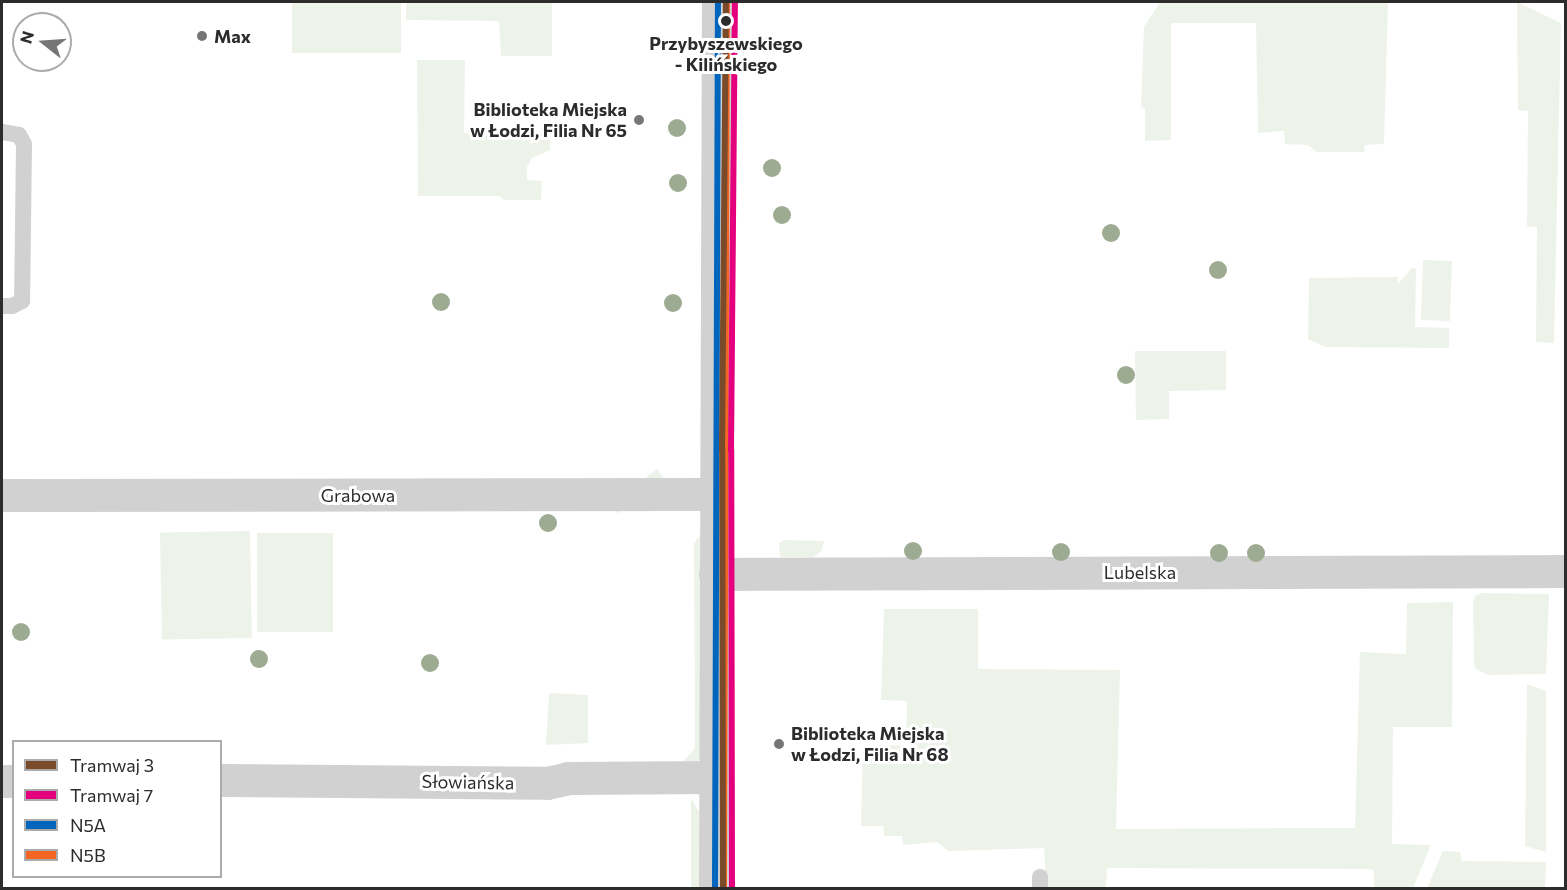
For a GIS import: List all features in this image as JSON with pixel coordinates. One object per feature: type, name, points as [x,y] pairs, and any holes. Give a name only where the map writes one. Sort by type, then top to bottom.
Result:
[{"type":"street","points":[[715,888],[718,2]]},
{"type":"street","name":"Grabowa","points":[[2,495],[715,494]]},
{"type":"street","name":"Lubelska","points":[[715,574],[1566,570]]},
{"type":"street","name":"Słowiańska","points":[[222,780],[547,783],[568,778],[715,777]]},
{"type":"lane","points":[[2,132],[19,135],[24,144],[22,301],[12,306],[2,306]]},
{"type":"shaded area","points":[[292,2],[401,2],[401,53],[292,53]]},
{"type":"shaded area","points":[[406,2],[552,2],[552,56],[501,56],[499,21],[406,20]]},
{"type":"shaded area","points":[[1160,2],[1388,2],[1384,144],[1365,145],[1364,152],[1317,152],[1308,145],[1285,144],[1284,131],[1258,133],[1256,23],[1171,23],[1171,140],[1145,141],[1145,108],[1141,107],[1144,27]]},
{"type":"shaded area","points":[[1517,2],[1561,23],[1554,343],[1536,342],[1537,227],[1527,226],[1528,111],[1518,110]]},
{"type":"shaded area","points":[[417,60],[465,60],[464,133],[550,133],[550,150],[532,158],[527,167],[527,180],[542,181],[541,200],[504,200],[499,196],[418,196]]},
{"type":"shaded area","points":[[1423,260],[1452,261],[1450,321],[1421,320]]},
{"type":"shaded area","points":[[1412,268],[1416,269],[1415,327],[1449,328],[1449,348],[1325,347],[1308,339],[1309,278],[1398,277],[1398,284]]},
{"type":"shaded area","points":[[1135,351],[1226,351],[1226,390],[1169,391],[1169,419],[1136,420]]},
{"type":"shaded area","points":[[657,469],[664,478],[618,513],[611,505]]},
{"type":"shaded area","points":[[250,531],[252,638],[162,640],[160,533]]},
{"type":"shaded area","points":[[257,533],[333,533],[333,632],[257,632]]},
{"type":"shaded area","points":[[700,535],[700,756],[698,761],[683,762],[695,748],[694,543]]},
{"type":"shaded area","points":[[784,540],[824,541],[822,550],[814,557],[780,557],[779,543]]},
{"type":"shaded area","points":[[1482,593],[1549,594],[1546,674],[1488,675],[1476,669],[1473,602],[1475,596]]},
{"type":"shaded area","points":[[1453,602],[1452,727],[1393,727],[1392,844],[1431,845],[1413,888],[1374,888],[1374,871],[1370,869],[1107,868],[1106,888],[1046,888],[1044,848],[948,851],[937,842],[903,845],[902,836],[884,836],[883,826],[861,826],[863,746],[906,745],[907,701],[881,700],[884,609],[978,609],[978,669],[1120,670],[1116,829],[1355,828],[1360,652],[1406,654],[1407,603]]},
{"type":"shaded area","points":[[1527,684],[1546,691],[1546,852],[1525,846]]},
{"type":"shaded area","points":[[549,693],[588,695],[588,743],[546,745]]},
{"type":"shaded area","points":[[691,798],[699,812],[701,888],[691,888]]},
{"type":"shaded area","points":[[1443,851],[1460,852],[1462,861],[1546,862],[1545,888],[1427,888]]},
{"type":"tram line","name":"3","points":[[723,888],[722,450],[726,2]]},
{"type":"tram line","name":"7","points":[[732,888],[731,450],[735,2]]},
{"type":"transit line","name":"N5A","points":[[715,888],[718,2]]},
{"type":"transit line","name":"N5B","points":[[724,888],[727,2]]},
{"type":"place","name":"Przybyszewskiego - Kilińskiego","points":[[726,21]]},
{"type":"place","name":"Max","points":[[202,36]]},
{"type":"place","name":"Biblioteka Miejska w Łodzi, Filia Nr 65","points":[[639,120]]},
{"type":"place","name":"Biblioteka Miejska w Łodzi, Filia Nr 68","points":[[779,744]]}]
